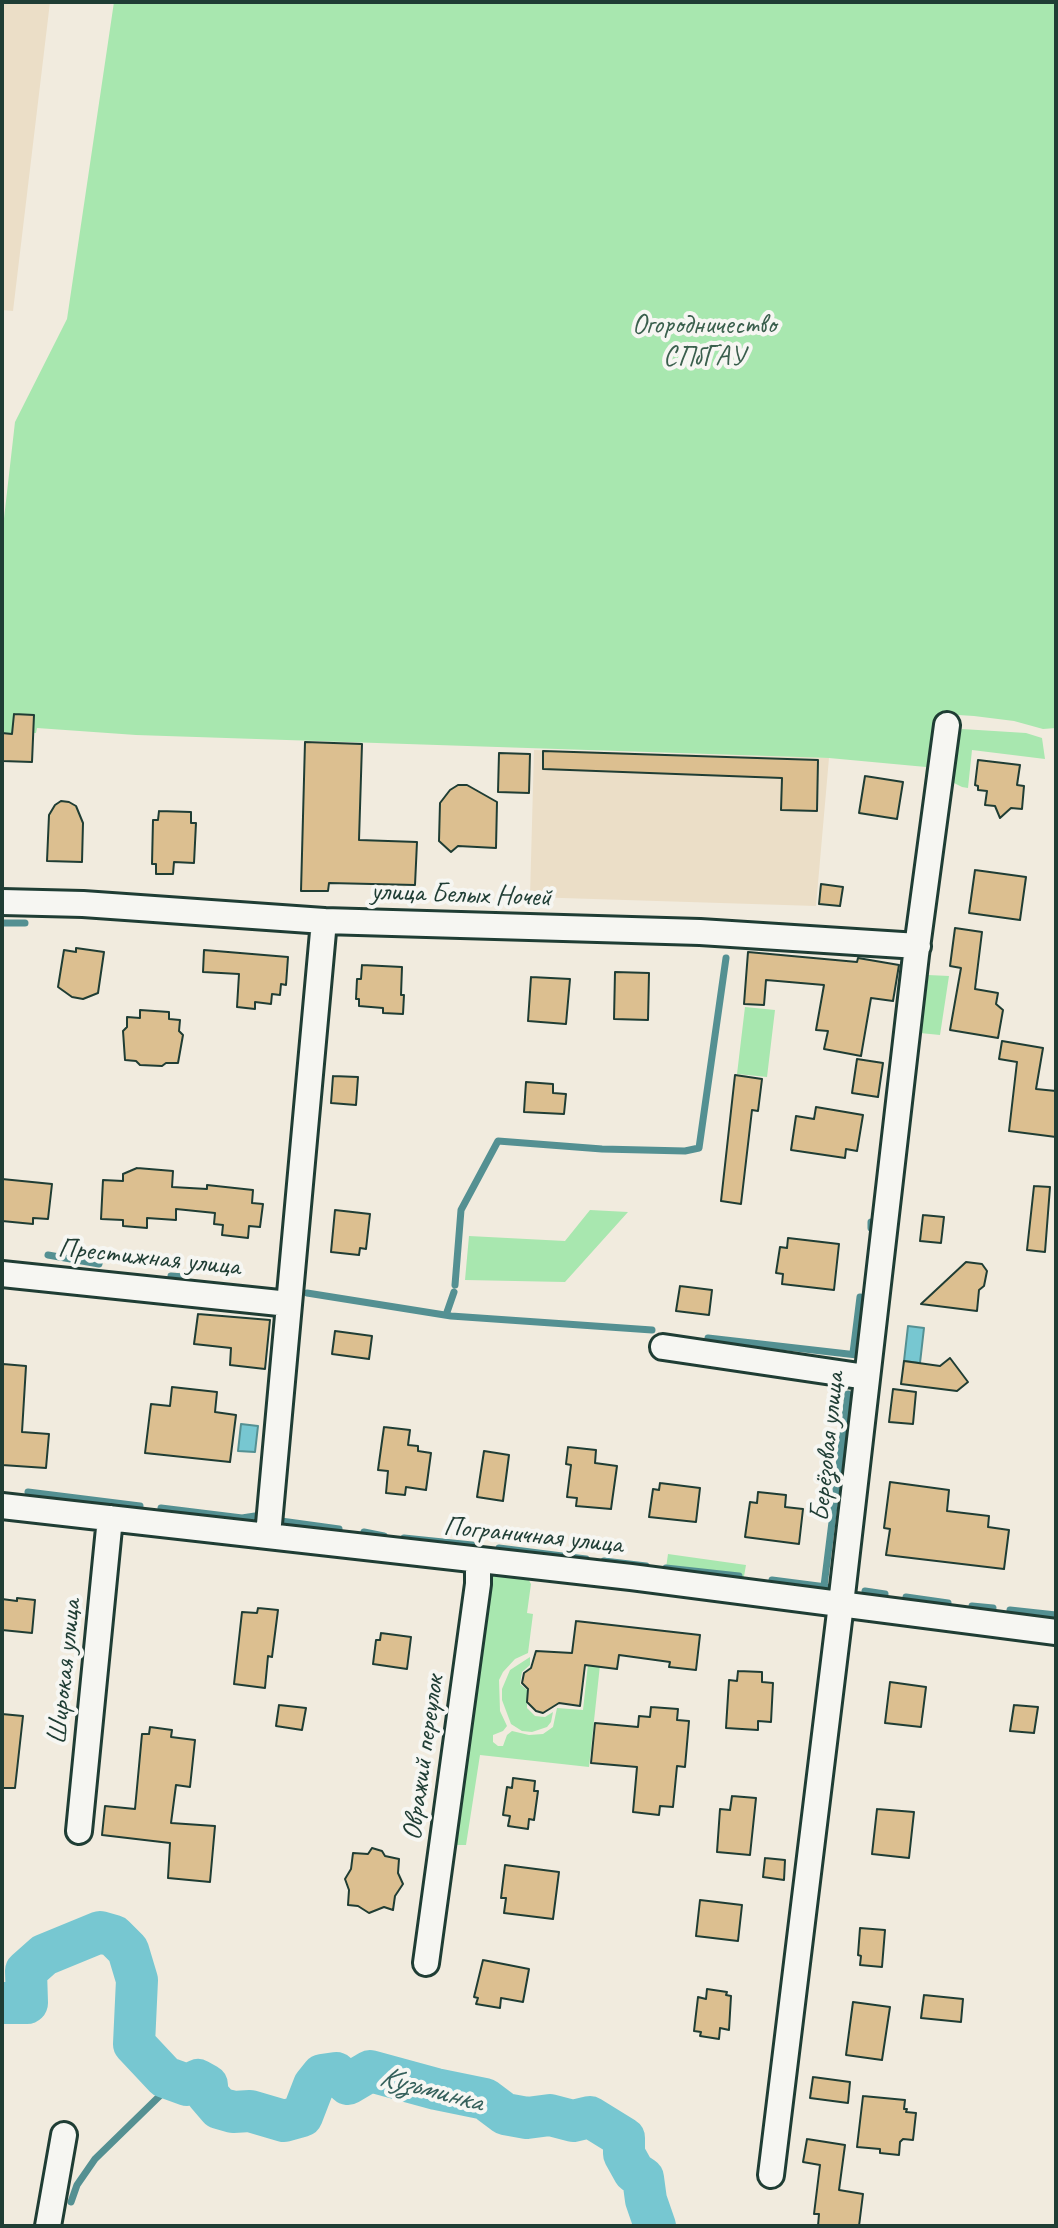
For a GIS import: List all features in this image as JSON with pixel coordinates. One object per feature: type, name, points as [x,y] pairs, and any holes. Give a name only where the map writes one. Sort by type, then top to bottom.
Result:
[{"type":"street","name":"Берёзовая улица","points":[[771,2175],[947,725]]},
{"type":"street","name":"улица Белых Ночей","points":[[2,902],[83,904],[324,921],[700,932],[918,946]]},
{"type":"street","points":[[268,1535],[324,921]]},
{"type":"street","name":"Престижная улица","points":[[2,1274],[289,1304]]},
{"type":"street","points":[[663,1347],[866,1377]]},
{"type":"street","name":"Пограничная улица","points":[[2,1506],[631,1577],[1056,1632]]},
{"type":"street","name":"Широкая улица","points":[[79,1831],[110,1518]]},
{"type":"street","name":"Овражий переулок","points":[[426,1963],[478,1584],[478,1561]]},
{"type":"street","points":[[48,2226],[64,2135]]},
{"type":"shaded area","points":[[2,2],[50,2],[13,311],[2,310]]},
{"type":"shaded area","points":[[534,750],[829,758],[816,906],[530,897]]},
{"type":"green space","name":"Огородничество СПбГАУ","points":[[114,2],[1056,2],[1056,728],[1043,729],[1014,721],[942,714],[931,789],[924,789],[926,767],[829,758],[136,735],[37,728],[36,733],[2,733],[2,536],[15,422],[67,319]]},
{"type":"green space","points":[[962,729],[1026,733],[1042,738],[1045,759],[972,750],[968,788],[962,787],[954,783],[956,740]]},
{"type":"green space","points":[[928,975],[949,976],[940,1035],[920,1033]]},
{"type":"green space","points":[[745,1007],[775,1010],[767,1077],[737,1074]]},
{"type":"green space","points":[[590,1210],[628,1212],[565,1282],[465,1280],[469,1236],[565,1241]]},
{"type":"green space","points":[[668,1554],[746,1565],[743,1582],[669,1576],[666,1568]]},
{"type":"green space","points":[[497,1572],[526,1575],[531,1584],[527,1613],[533,1614],[528,1653],[515,1659],[499,1680],[500,1711],[507,1726],[493,1735],[493,1742],[503,1746],[512,1731],[543,1734],[553,1727],[557,1708],[583,1710],[588,1664],[600,1665],[589,1767],[480,1755],[466,1845],[448,1845],[485,1584]]},
{"type":"green space","points":[[530,1657],[530,1665],[522,1672],[520,1684],[527,1690],[527,1708],[535,1716],[545,1717],[553,1712],[547,1727],[532,1732],[522,1731],[511,1724],[502,1700],[502,1689],[510,1670]]},
{"type":"water","points":[[908,1326],[924,1328],[920,1363],[904,1361]]},
{"type":"water","points":[[241,1424],[258,1426],[255,1452],[238,1451]]},
{"type":"building","points":[[14,714],[34,715],[32,762],[2,761],[2,733],[12,734]]},
{"type":"building","points":[[305,742],[362,744],[359,840],[417,842],[415,885],[329,883],[328,891],[301,891]]},
{"type":"building","points":[[543,751],[818,760],[817,811],[781,810],[782,778],[543,769]]},
{"type":"building","points":[[499,753],[530,754],[529,793],[498,792]]},
{"type":"building","points":[[978,760],[1020,765],[1017,785],[1024,786],[1022,809],[1011,808],[1000,818],[995,806],[985,805],[987,791],[978,790],[975,785]]},
{"type":"building","points":[[865,776],[903,782],[897,819],[859,813]]},
{"type":"building","points":[[458,785],[467,785],[497,802],[496,848],[458,846],[451,852],[439,841],[440,803]]},
{"type":"building","points":[[61,801],[76,806],[83,823],[82,862],[47,861],[49,815]]},
{"type":"building","points":[[159,811],[191,812],[191,823],[196,823],[194,863],[174,862],[173,874],[156,874],[156,864],[152,864],[153,820],[158,820]]},
{"type":"building","points":[[975,870],[1026,877],[1020,920],[969,913]]},
{"type":"building","points":[[821,884],[843,887],[840,906],[819,904]]},
{"type":"building","points":[[955,928],[982,932],[975,989],[998,993],[996,1004],[1003,1010],[998,1038],[950,1030],[961,968],[950,966]]},
{"type":"building","points":[[76,948],[104,952],[98,993],[83,999],[72,997],[58,987],[64,950],[76,952]]},
{"type":"building","points":[[204,950],[288,957],[286,985],[281,984],[280,995],[272,994],[271,1004],[255,1002],[255,1009],[237,1007],[239,974],[203,972]]},
{"type":"building","points":[[748,952],[857,962],[858,958],[899,965],[893,1001],[871,998],[861,1056],[824,1049],[828,1031],[816,1030],[824,985],[766,980],[764,1005],[744,1004]]},
{"type":"building","points":[[362,965],[402,967],[403,1014],[383,1013],[383,1008],[359,1006],[359,999],[356,999],[357,979],[361,979]]},
{"type":"building","points":[[615,972],[649,973],[648,1020],[614,1019]]},
{"type":"building","points":[[531,977],[570,979],[566,1024],[528,1021]]},
{"type":"building","points":[[140,1010],[169,1012],[169,1019],[180,1020],[179,1031],[183,1035],[178,1063],[140,1065],[136,1061],[125,1060],[123,1031],[127,1027],[127,1017],[140,1018]]},
{"type":"building","points":[[1002,1041],[1043,1048],[1036,1089],[1056,1091],[1056,1137],[1009,1131],[1017,1062],[999,1059]]},
{"type":"building","points":[[857,1059],[883,1063],[878,1097],[852,1093]]},
{"type":"building","points":[[735,1075],[762,1079],[758,1111],[752,1110],[741,1204],[721,1201]]},
{"type":"building","points":[[333,1076],[358,1077],[356,1105],[331,1103]]},
{"type":"building","points":[[526,1082],[553,1084],[553,1093],[566,1094],[564,1114],[524,1112]]},
{"type":"building","points":[[816,1107],[863,1115],[857,1151],[846,1149],[845,1158],[791,1150],[796,1116],[814,1119]]},
{"type":"building","points":[[137,1168],[173,1171],[172,1187],[207,1189],[207,1185],[253,1190],[252,1203],[263,1204],[260,1227],[249,1226],[248,1238],[222,1235],[223,1225],[214,1224],[215,1213],[176,1209],[176,1220],[147,1218],[147,1228],[123,1226],[123,1220],[101,1219],[103,1180],[123,1181],[123,1174]]},
{"type":"building","points":[[2,1179],[52,1184],[48,1219],[33,1218],[33,1224],[2,1221]]},
{"type":"building","points":[[1034,1186],[1050,1187],[1045,1252],[1027,1250]]},
{"type":"building","points":[[335,1210],[370,1214],[366,1249],[360,1248],[359,1255],[331,1252]]},
{"type":"building","points":[[923,1215],[944,1217],[941,1243],[920,1241]]},
{"type":"building","points":[[788,1238],[839,1244],[834,1290],[782,1284],[783,1274],[776,1273],[780,1247],[787,1248]]},
{"type":"building","points":[[966,1262],[982,1264],[987,1271],[984,1286],[979,1290],[977,1311],[921,1304]]},
{"type":"building","points":[[680,1286],[712,1290],[709,1315],[676,1311]]},
{"type":"building","points":[[198,1314],[270,1320],[265,1369],[230,1365],[231,1348],[194,1344]]},
{"type":"building","points":[[335,1331],[372,1336],[369,1359],[332,1354]]},
{"type":"building","points":[[950,1358],[968,1382],[957,1391],[901,1384],[904,1361],[940,1366]]},
{"type":"building","points":[[3,1364],[26,1366],[22,1432],[49,1434],[46,1468],[2,1465]]},
{"type":"building","points":[[172,1387],[217,1392],[215,1412],[236,1415],[230,1462],[145,1453],[151,1404],[170,1406]]},
{"type":"building","points":[[893,1389],[916,1392],[913,1424],[889,1422]]},
{"type":"building","points":[[384,1427],[410,1430],[408,1445],[431,1453],[426,1490],[406,1487],[405,1495],[386,1493],[388,1471],[378,1470]]},
{"type":"building","points":[[568,1447],[596,1450],[595,1463],[617,1466],[611,1509],[576,1506],[577,1498],[567,1497],[571,1465],[566,1464]]},
{"type":"building","points":[[484,1451],[509,1455],[503,1501],[477,1497]]},
{"type":"building","points":[[890,1482],[949,1490],[947,1511],[989,1516],[988,1527],[1009,1530],[1004,1569],[886,1555],[890,1529],[884,1528]]},
{"type":"building","points":[[660,1483],[700,1488],[696,1522],[649,1517],[653,1489],[659,1490]]},
{"type":"building","points":[[758,1492],[786,1495],[785,1507],[803,1509],[799,1544],[745,1537],[750,1502],[757,1503]]},
{"type":"building","points":[[17,1598],[35,1600],[32,1633],[2,1630],[2,1599],[17,1601]]},
{"type":"building","points":[[258,1608],[278,1610],[265,1688],[234,1684],[242,1612],[257,1613]]},
{"type":"building","points":[[576,1621],[700,1635],[696,1670],[669,1667],[670,1662],[619,1655],[617,1669],[585,1665],[580,1706],[559,1703],[543,1713],[536,1711],[527,1702],[528,1689],[522,1683],[524,1673],[531,1668],[536,1651],[572,1653]]},
{"type":"building","points":[[381,1633],[411,1637],[407,1669],[373,1664],[376,1640],[380,1640]]},
{"type":"building","points":[[738,1671],[762,1672],[762,1682],[773,1683],[771,1722],[758,1721],[758,1730],[726,1728],[729,1680],[737,1681]]},
{"type":"building","points":[[890,1682],[926,1687],[921,1727],[885,1723]]},
{"type":"building","points":[[279,1705],[306,1708],[302,1730],[276,1726]]},
{"type":"building","points":[[1014,1705],[1038,1707],[1034,1733],[1010,1731]]},
{"type":"building","points":[[651,1707],[678,1709],[677,1720],[689,1721],[685,1767],[677,1766],[673,1807],[660,1806],[659,1815],[633,1812],[637,1767],[591,1763],[595,1723],[638,1727],[639,1716],[650,1717]]},
{"type":"building","points":[[2,1714],[23,1716],[15,1788],[2,1788]]},
{"type":"building","points":[[150,1727],[172,1730],[171,1737],[195,1740],[190,1787],[176,1785],[171,1823],[215,1826],[210,1882],[168,1878],[170,1843],[102,1835],[105,1806],[135,1809],[142,1734],[149,1734]]},
{"type":"building","points":[[513,1778],[535,1781],[534,1791],[538,1791],[534,1820],[529,1819],[528,1829],[508,1826],[510,1816],[503,1815],[507,1787],[512,1788]]},
{"type":"building","points":[[732,1796],[756,1798],[750,1855],[717,1852],[720,1809],[730,1810]]},
{"type":"building","points":[[877,1809],[914,1812],[909,1858],[872,1854]]},
{"type":"building","points":[[372,1848],[382,1851],[385,1856],[399,1859],[398,1873],[403,1884],[395,1896],[393,1910],[384,1907],[369,1913],[358,1906],[348,1905],[349,1890],[345,1879],[351,1869],[353,1853],[368,1854]]},
{"type":"building","points":[[765,1858],[785,1860],[784,1880],[763,1877]]},
{"type":"building","points":[[505,1865],[559,1872],[553,1919],[504,1913],[506,1898],[501,1898]]},
{"type":"building","points":[[700,1900],[742,1905],[738,1941],[696,1936]]},
{"type":"building","points":[[860,1928],[885,1930],[882,1967],[860,1965]]},
{"type":"building","points":[[483,1960],[529,1969],[523,2002],[501,1998],[500,2008],[476,2004],[478,1998],[474,1997]]},
{"type":"building","points":[[707,1989],[727,1992],[726,1995],[731,1996],[729,2030],[720,2028],[719,2039],[700,2036],[701,2032],[694,2031],[698,1997],[706,1999]]},
{"type":"building","points":[[924,1995],[963,1999],[961,2022],[921,2018]]},
{"type":"building","points":[[853,2002],[890,2007],[882,2060],[846,2055]]},
{"type":"building","points":[[813,2077],[850,2082],[848,2103],[810,2098]]},
{"type":"building","points":[[863,2096],[905,2100],[906,2112],[916,2113],[913,2140],[903,2139],[900,2142],[899,2155],[857,2147]]},
{"type":"building","points":[[807,2139],[845,2145],[839,2190],[863,2194],[859,2226],[818,2226],[819,2214],[814,2214],[820,2165],[803,2162]]},
{"type":"waterway","points":[[2,923],[25,923]]},
{"type":"waterway","points":[[455,1285],[461,1210],[498,1141],[602,1149],[685,1151],[699,1148],[726,958]]},
{"type":"waterway","points":[[871,1222],[871,1228]]},
{"type":"waterway","points":[[48,1255],[99,1264]]},
{"type":"waterway","points":[[171,1276],[184,1277]]},
{"type":"waterway","points":[[446,1315],[454,1292]]},
{"type":"waterway","points":[[307,1293],[451,1316],[652,1330]]},
{"type":"waterway","points":[[853,1353],[860,1297]]},
{"type":"waterway","points":[[708,1338],[857,1355]]},
{"type":"waterway","points":[[824,1586],[848,1394]]},
{"type":"waterway","points":[[28,1492],[140,1506]]},
{"type":"waterway","points":[[161,1508],[242,1518],[255,1516]]},
{"type":"waterway","points":[[281,1521],[339,1529]]},
{"type":"waterway","points":[[364,1532],[384,1536]]},
{"type":"waterway","points":[[404,1538],[472,1545]]},
{"type":"waterway","points":[[499,1548],[586,1559]]},
{"type":"waterway","points":[[604,1561],[646,1566]]},
{"type":"waterway","points":[[666,1568],[739,1576]]},
{"type":"waterway","points":[[772,1580],[834,1588]]},
{"type":"waterway","points":[[865,1591],[885,1594]]},
{"type":"waterway","points":[[906,1597],[948,1603]]},
{"type":"waterway","points":[[972,1606],[993,1608]]},
{"type":"waterway","points":[[1010,1610],[1056,1615]]},
{"type":"waterway","name":"Кузьминка","points":[[2,2003],[27,2003],[26,1971],[44,1955],[100,1932],[114,1936],[128,1950],[137,1980],[134,2044],[165,2077],[187,2085],[198,2080],[207,2085],[207,2094],[219,2108],[233,2112],[250,2111],[284,2121],[302,2116],[314,2085],[322,2075],[336,2073],[348,2084],[370,2071],[485,2099],[505,2114],[527,2118],[550,2115],[573,2121],[590,2117],[624,2138],[624,2154],[634,2172],[643,2178],[646,2200],[655,2226]]},
{"type":"waterway","points":[[71,2202],[77,2185],[95,2159],[175,2081]]}]
